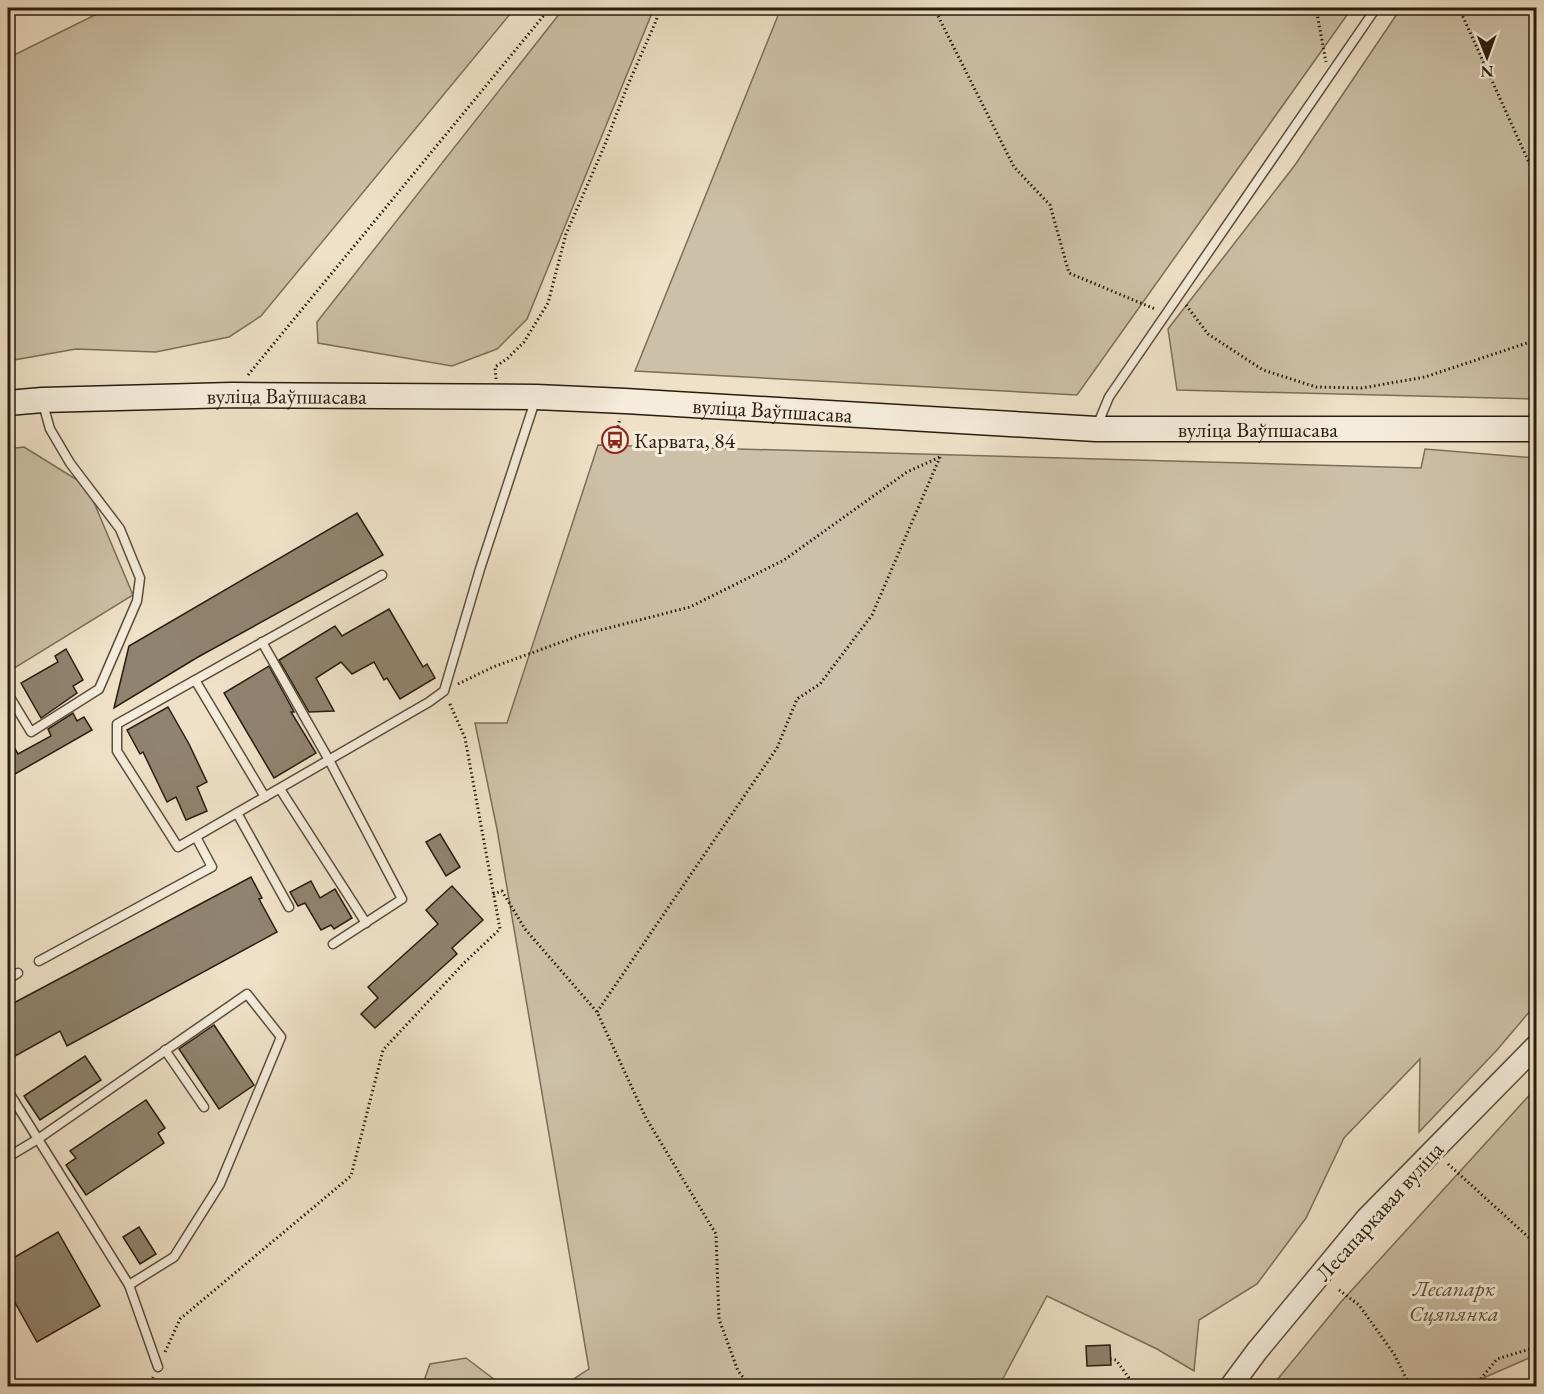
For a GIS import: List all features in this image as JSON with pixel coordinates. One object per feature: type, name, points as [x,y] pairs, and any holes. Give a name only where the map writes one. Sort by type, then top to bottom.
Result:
[{"type":"main road","name":"вуліца Ваўпшасава","points":[[8,403],[232,395],[536,397],[1096,429],[1536,429]]},
{"type":"street","name":"Лесапаркавая вуліца","points":[[1221,1384],[1263,1343],[1367,1218],[1536,1046]]},
{"type":"lane","points":[[1096,429],[1109,397],[1376,8]]},
{"type":"lane","points":[[382,575],[117,724],[117,751],[178,847],[429,702],[444,691],[480,569],[536,397]]},
{"type":"lane","points":[[8,694],[31,732],[99,689],[136,601],[140,578],[120,529],[70,463],[50,429],[42,400]]},
{"type":"lane","points":[[262,642],[329,760],[402,899],[333,944]]},
{"type":"lane","points":[[195,680],[265,797]]},
{"type":"lane","points":[[280,789],[366,923]]},
{"type":"lane","points":[[237,813],[289,907]]},
{"type":"lane","points":[[39,961],[212,867],[196,837]]},
{"type":"lane","points":[[8,979],[18,973]]},
{"type":"lane","points":[[8,1157],[38,1139],[247,994],[281,1037],[220,1184],[174,1257],[129,1285]]},
{"type":"lane","points":[[165,1050],[204,1107]]},
{"type":"lane","points":[[8,1091],[129,1285],[158,1367]]},
{"type":"path","points":[[232,395],[550,8]]},
{"type":"path","points":[[496,381],[495,368],[524,342],[548,303],[566,234],[660,8]]},
{"type":"path","points":[[934,8],[1014,167],[1050,206],[1069,273],[1166,313]]},
{"type":"path","points":[[1316,8],[1328,75]]},
{"type":"path","points":[[1459,8],[1536,178]]},
{"type":"path","points":[[1179,295],[1208,334],[1263,370],[1316,387],[1362,388],[1425,377],[1536,340]]},
{"type":"path","points":[[149,1386],[180,1319],[351,1176],[383,1050],[464,963],[500,930],[465,738],[444,691],[493,668],[581,635],[690,607],[784,560],[907,472],[940,457],[872,615],[820,684],[797,699],[777,748],[597,1012]]},
{"type":"path","points":[[493,894],[502,891],[525,928],[597,1012],[646,1118],[716,1234],[719,1319],[738,1371],[748,1386]]},
{"type":"path","points":[[1449,1164],[1536,1244]]},
{"type":"path","points":[[1339,1290],[1359,1305],[1394,1354],[1410,1386]]},
{"type":"path","points":[[1475,1386],[1497,1359],[1533,1348],[1536,1345]]},
{"type":"path","points":[[1110,1359],[1116,1360],[1135,1386],[1221,1384]]},
{"type":"green space","points":[[109,8],[515,8],[261,316],[229,337],[156,352],[76,349],[8,361],[8,58]]},
{"type":"green space","points":[[564,8],[654,8],[527,319],[497,349],[452,366],[318,343],[317,322]]},
{"type":"green space","points":[[781,8],[1352,8],[1077,395],[635,371]]},
{"type":"green space","points":[[1401,8],[1536,8],[1536,399],[1177,390],[1168,329],[1295,165]]},
{"type":"green space","points":[[598,445],[1421,468],[1425,449],[1536,458],[1536,1004],[1497,1050],[1419,1132],[1420,1059],[1344,1138],[1306,1218],[1257,1284],[1199,1320],[1194,1371],[1157,1349],[1047,1296],[999,1386],[563,1386],[589,1369],[497,829],[475,723],[507,723]]},
{"type":"green space","points":[[24,447],[87,486],[133,595],[8,672],[8,449]]},
{"type":"green space","name":"Лесапарк Сцяпянка","points":[[1536,1088],[1536,1355],[1465,1386],[1272,1386],[1341,1302]]},
{"type":"green space","points":[[466,1358],[503,1386],[422,1386],[430,1364]]},
{"type":"building","points":[[357,513],[383,555],[198,657],[114,708],[129,646]]},
{"type":"building","points":[[389,609],[423,667],[427,664],[435,678],[400,699],[387,678],[384,680],[374,662],[352,674],[341,662],[316,678],[334,711],[309,712],[279,660],[335,626],[342,636]]},
{"type":"building","points":[[66,649],[83,680],[73,686],[77,693],[41,718],[21,683],[58,662],[55,656]]},
{"type":"building","points":[[269,666],[294,712],[291,712],[316,753],[274,778],[224,693]]},
{"type":"building","points":[[168,707],[207,782],[197,787],[207,811],[186,820],[176,797],[167,802],[143,752],[140,754],[127,730]]},
{"type":"building","points":[[73,713],[77,721],[84,717],[92,730],[8,778],[8,737],[18,754],[51,736],[48,729]]},
{"type":"building","points":[[440,834],[460,867],[446,876],[426,842]]},
{"type":"building","points":[[251,877],[262,898],[259,899],[277,932],[67,1046],[60,1031],[8,1060],[8,1006]]},
{"type":"building","points":[[311,881],[320,898],[335,889],[352,918],[334,929],[331,925],[321,930],[305,903],[298,906],[290,892]]},
{"type":"building","points":[[452,886],[483,920],[452,948],[457,954],[375,1028],[361,1014],[378,998],[368,987],[438,924],[426,910]]},
{"type":"building","points":[[214,1025],[254,1085],[219,1109],[179,1049]]},
{"type":"building","points":[[85,1056],[101,1080],[40,1120],[24,1096]]},
{"type":"building","points":[[146,1100],[165,1128],[158,1133],[164,1143],[86,1195],[66,1165],[76,1158],[70,1151]]},
{"type":"building","points":[[139,1227],[156,1254],[140,1264],[123,1237]]},
{"type":"building","points":[[58,1232],[100,1306],[37,1342],[8,1290],[8,1261]]},
{"type":"building","points":[[1110,1345],[1111,1365],[1087,1366],[1086,1346]]},
{"type":"place","name":"Карвата, 84","points":[[615,440]]}]
